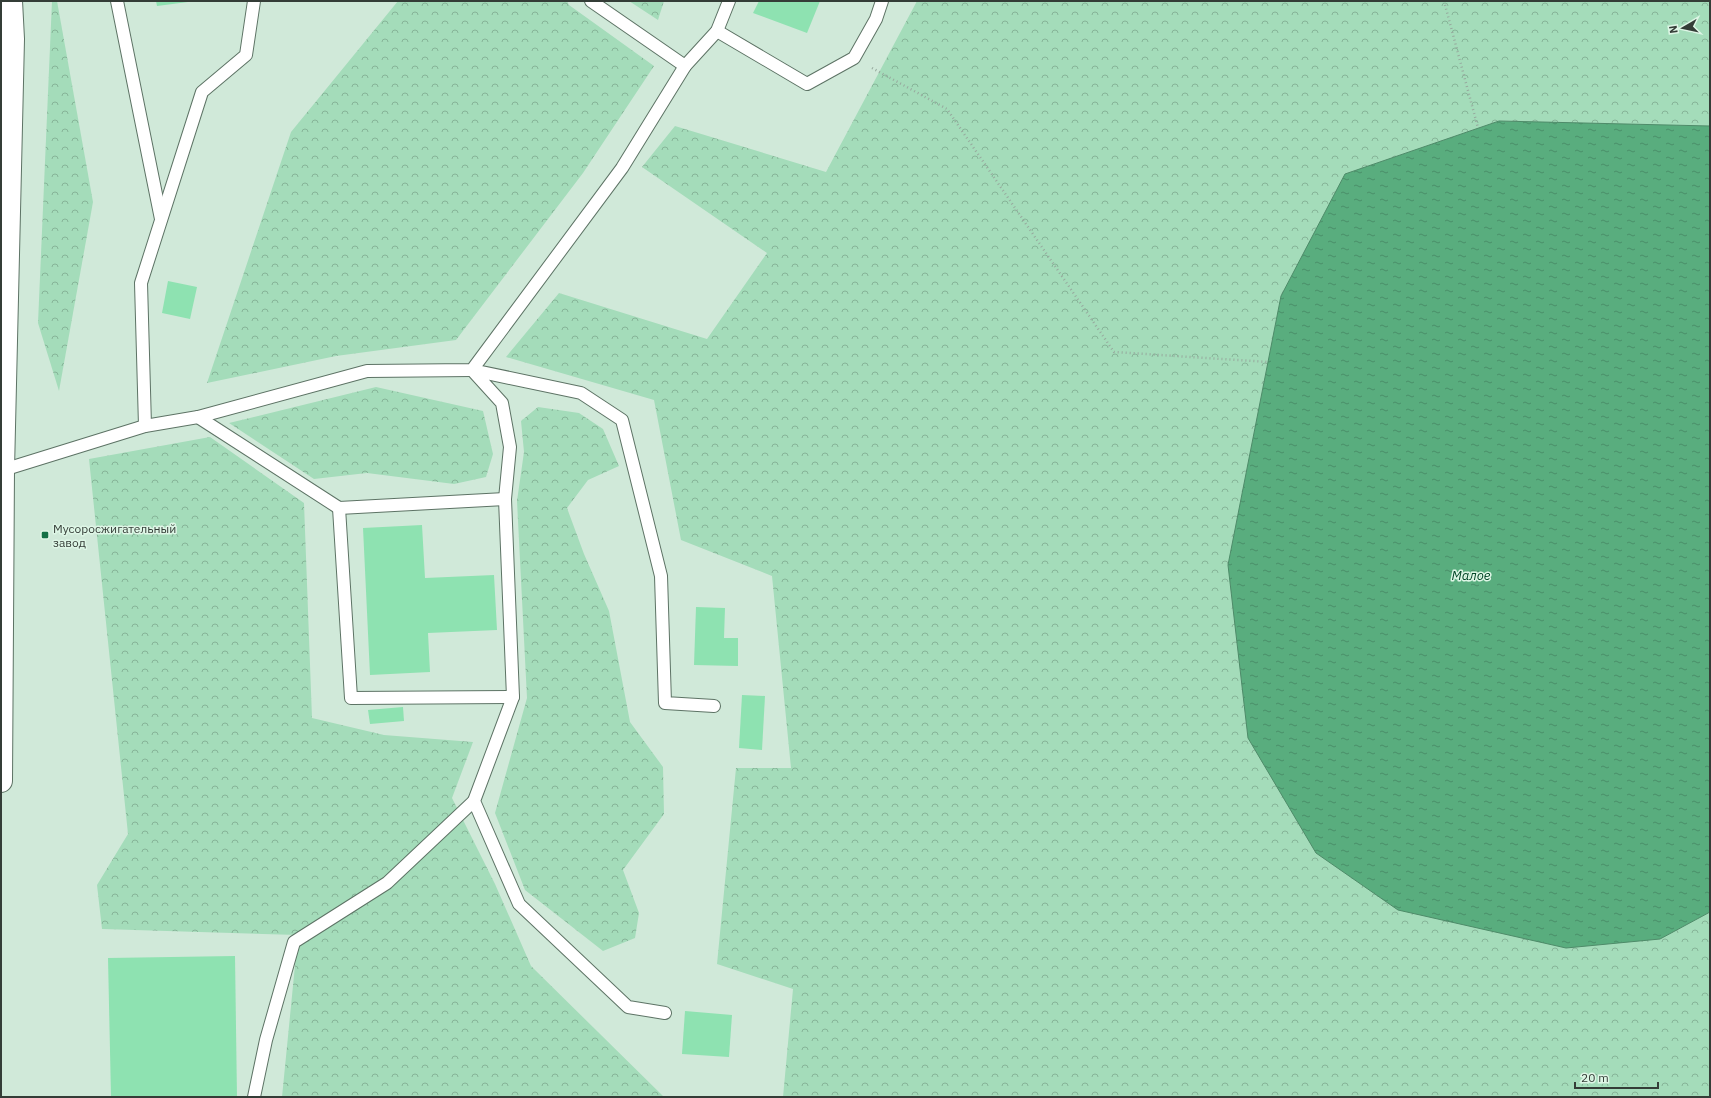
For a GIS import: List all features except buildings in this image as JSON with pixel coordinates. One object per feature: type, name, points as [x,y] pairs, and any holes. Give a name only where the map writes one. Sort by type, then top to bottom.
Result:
[{"type":"main road","points":[[1,780],[3,470],[13,47],[11,1]]},
{"type":"lane","points":[[117,1],[161,220]]},
{"type":"lane","points":[[145,426],[141,283],[202,92],[246,55],[254,1]]},
{"type":"lane","points":[[591,1],[685,66]]},
{"type":"lane","points":[[472,370],[622,168],[685,66],[717,31],[729,1]]},
{"type":"lane","points":[[717,31],[807,84],[854,58],[876,19],[882,1]]},
{"type":"lane","points":[[3,470],[145,426],[198,416],[367,371],[472,370],[580,393],[622,420],[661,576],[665,703],[714,706]]},
{"type":"lane","points":[[254,1097],[266,1040],[294,942],[387,883],[474,801],[513,697],[505,499],[510,447],[502,403],[472,370]]},
{"type":"lane","points":[[198,416],[339,508],[505,499]]},
{"type":"lane","points":[[339,508],[351,698],[513,697]]},
{"type":"lane","points":[[474,801],[518,904],[628,1007],[665,1012]]},
{"type":"path","points":[[1444,1],[1478,128]]},
{"type":"path","points":[[854,58],[947,109],[1114,352],[1268,362]]},
{"type":"green space","points":[[52,1],[57,1],[93,202],[59,391],[38,323]]},
{"type":"green space","points":[[398,1],[567,1],[569,5],[654,66],[583,173],[456,340],[336,356],[207,383],[291,132]]},
{"type":"green space","points":[[629,1],[664,1],[658,20]]},
{"type":"green space","points":[[917,1],[1710,1],[1710,126],[1499,121],[1345,174],[1660,939],[1710,912],[1710,1097],[783,1097],[793,989],[717,964],[736,768],[791,768],[772,576],[681,540],[654,400],[506,357],[559,293],[707,339],[767,253],[642,167],[675,126],[826,172]]},
{"type":"green space","points":[[376,387],[483,411],[493,454],[486,477],[454,484],[367,473],[314,479],[229,423]]},
{"type":"green space","points":[[538,407],[579,413],[603,429],[619,466],[588,480],[567,508],[584,554],[609,611],[630,722],[663,767],[664,814],[623,870],[639,913],[635,938],[603,951],[525,890],[495,813],[527,698],[517,501],[524,452],[521,421]]},
{"type":"green space","points":[[210,437],[304,503],[312,718],[384,735],[473,742],[452,798],[495,884],[531,966],[664,1097],[282,1097],[298,935],[102,929],[97,885],[128,834],[89,459]]},
{"type":"water","name":"Малое","points":[[1499,121],[1710,126],[1710,912],[1660,939],[1566,948],[1398,910],[1316,853],[1248,738],[1228,565],[1281,296],[1345,174]]},
{"type":"place","name":"Мусоросжигательный завод","points":[[45,535]]}]
